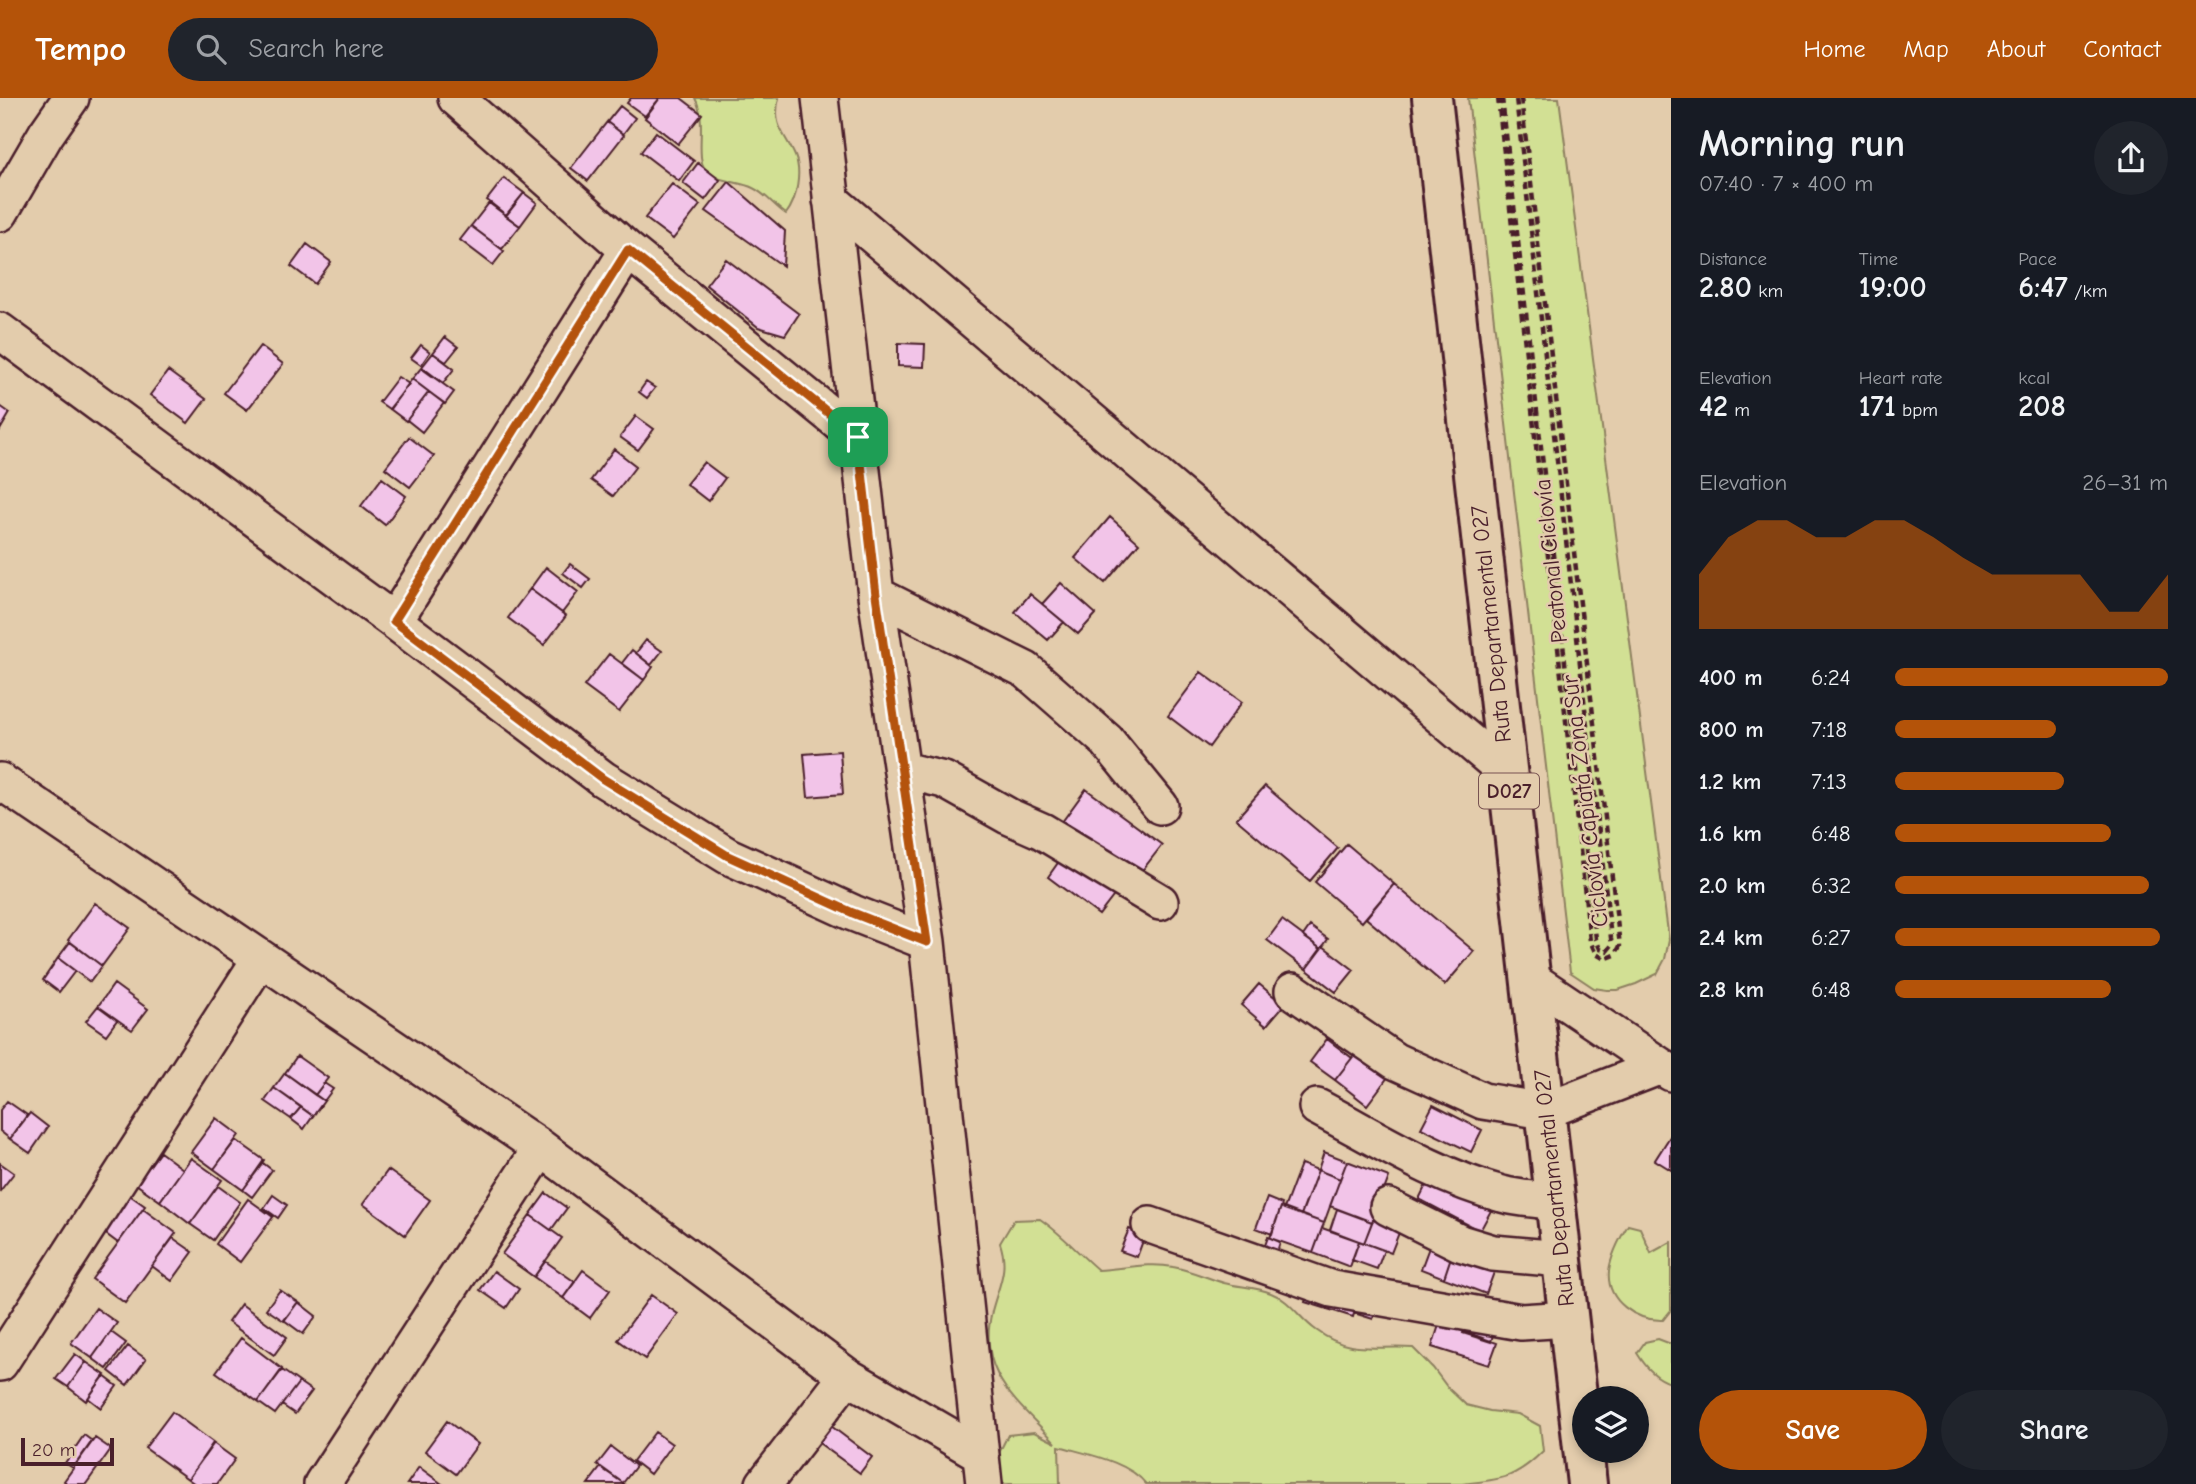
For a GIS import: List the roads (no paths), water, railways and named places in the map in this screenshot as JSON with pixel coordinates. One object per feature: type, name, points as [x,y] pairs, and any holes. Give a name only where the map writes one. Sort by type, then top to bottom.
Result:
[{"type":"main road","name":"Ruta Departamental 027","points":[[1432,98],[1587,1484]]},
{"type":"street","points":[[0,213],[46,134],[71,98]]},
{"type":"street","points":[[456,98],[628,250],[858,437]]},
{"type":"street","points":[[820,98],[876,595],[927,942],[981,1468]]},
{"type":"street","points":[[831,200],[1507,773]]},
{"type":"street","points":[[394,621],[628,250]]},
{"type":"street","points":[[0,331],[394,621],[603,779],[728,856],[853,913],[927,942]]},
{"type":"street","points":[[876,595],[1026,670],[1107,741],[1160,806]]},
{"type":"street","points":[[902,770],[944,780],[1008,816],[1042,831],[1160,902]]},
{"type":"street","points":[[0,781],[541,1149],[847,1376],[981,1468]]},
{"type":"street","points":[[0,1363],[261,958]]},
{"type":"street","points":[[1531,979],[1666,1069]]},
{"type":"street","points":[[1293,991],[1395,1061],[1483,1101],[1545,1111],[1666,1069]]},
{"type":"street","points":[[1317,1107],[1462,1181],[1503,1195],[1555,1202]]},
{"type":"street","points":[[323,1484],[541,1149]]},
{"type":"street","points":[[1388,1207],[1460,1243],[1493,1253],[1562,1259]]},
{"type":"street","points":[[1150,1225],[1332,1289],[1521,1322],[1569,1319]]},
{"type":"street","points":[[764,1484],[847,1376]]}]
